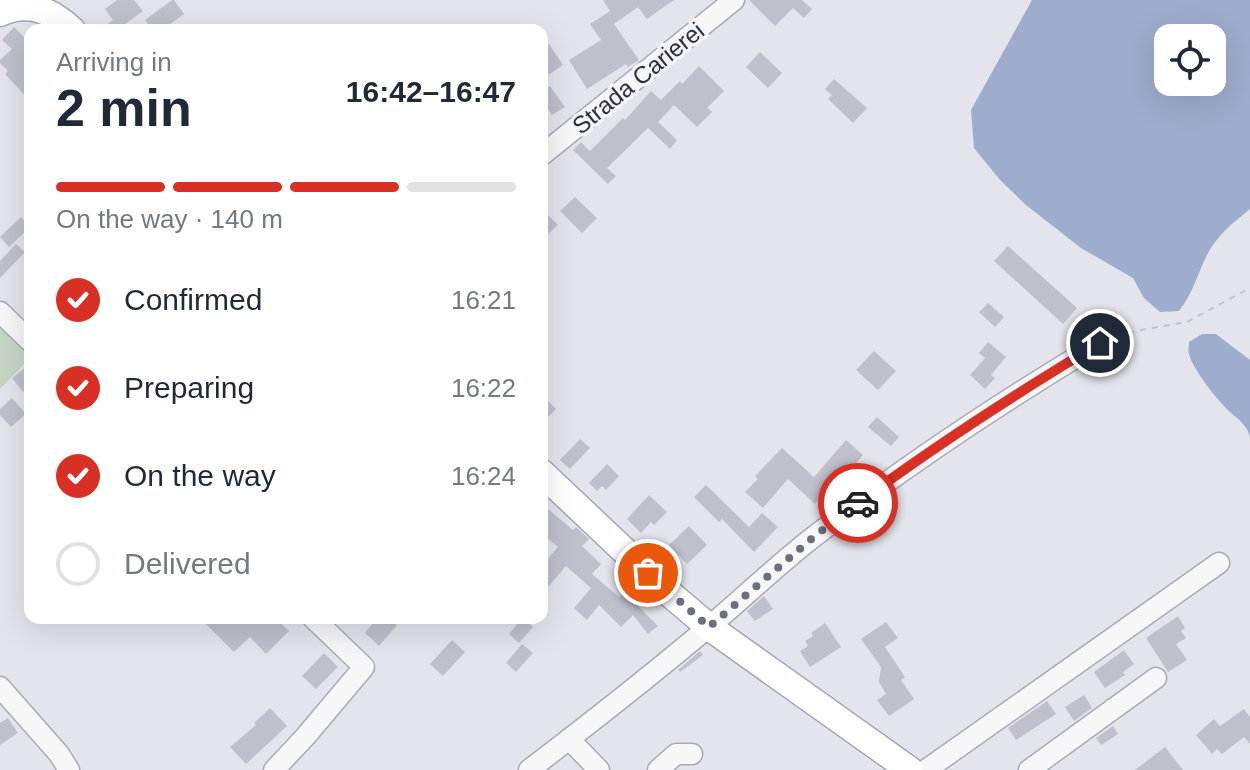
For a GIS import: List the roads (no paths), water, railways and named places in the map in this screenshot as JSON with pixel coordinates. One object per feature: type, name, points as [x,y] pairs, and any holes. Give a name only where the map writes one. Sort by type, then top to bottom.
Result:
[{"type":"main road","points":[[15,5],[45,9],[65,24]]},
{"type":"main road","points":[[548,479],[709,627],[910,770]]},
{"type":"street","name":"Strada Carierei","points":[[548,150],[734,0]]},
{"type":"street","points":[[0,312],[24,335]]},
{"type":"street","points":[[529,770],[709,627],[859,502],[989,412],[1100,343]]},
{"type":"street","points":[[926,770],[1219,563]]},
{"type":"street","points":[[280,768],[364,667],[319,624]]},
{"type":"street","points":[[1029,770],[1156,678]]},
{"type":"street","points":[[0,687],[59,754],[69,770]]},
{"type":"street","points":[[569,739],[599,770]]},
{"type":"street","points":[[658,770],[676,754],[692,754]]},
{"type":"water","points":[[1032,0],[1250,0],[1250,209],[1215,242],[1179,311],[1160,312],[1144,298],[1133,278],[1081,248],[1026,205],[974,148],[971,110]]},
{"type":"water","points":[[1202,334],[1216,334],[1250,360],[1250,437],[1245,426],[1206,385],[1191,361],[1189,342]]}]
